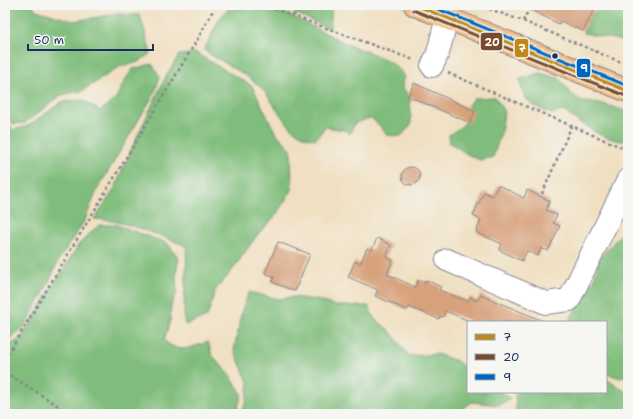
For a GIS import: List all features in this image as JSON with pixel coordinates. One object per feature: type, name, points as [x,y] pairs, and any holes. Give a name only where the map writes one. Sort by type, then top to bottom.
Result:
[{"type":"main road","points":[[415,5],[448,11],[627,90]]},
{"type":"lane","points":[[432,66],[438,53],[448,11]]},
{"type":"lane","points":[[447,260],[546,303],[569,300],[628,180]]},
{"type":"path","points":[[5,359],[189,54],[216,5]]},
{"type":"path","points":[[294,16],[299,5]]},
{"type":"path","points":[[478,5],[523,21],[628,65]]},
{"type":"path","points":[[490,5],[491,10]]},
{"type":"path","points":[[523,21],[531,5]]},
{"type":"path","points":[[542,194],[572,125]]},
{"type":"path","points":[[5,372],[71,414]]},
{"type":"green space","points":[[248,4],[274,9],[352,46],[380,56],[392,63],[404,75],[402,86],[410,99],[411,125],[401,136],[387,135],[371,118],[355,123],[350,134],[345,130],[325,127],[316,139],[306,137],[297,132],[283,118],[266,93],[259,86],[246,76],[204,50],[220,18],[232,5]]},
{"type":"green space","points":[[5,5],[32,5],[36,10],[73,21],[117,14],[140,15],[151,53],[138,62],[119,67],[82,91],[61,95],[25,123],[13,124],[5,111]]},
{"type":"green space","points":[[277,5],[332,5],[330,29]]},
{"type":"green space","points":[[573,5],[592,15],[598,9],[628,8],[628,42],[583,33],[589,23],[557,7]]},
{"type":"green space","points":[[196,53],[252,86],[275,132],[291,149],[292,190],[274,218],[257,235],[231,272],[216,289],[207,317],[185,325],[184,305],[186,246],[128,225],[94,219],[114,190],[135,141],[166,76],[179,55]]},
{"type":"green space","points":[[152,64],[160,77],[154,94],[97,190],[85,220],[59,259],[45,291],[24,327],[9,340],[5,339],[5,118],[13,130],[28,126],[62,102],[83,100],[100,111],[115,100],[125,80],[133,69]]},
{"type":"green space","points":[[540,73],[559,78],[570,93],[583,102],[600,103],[628,112],[628,141],[610,139],[594,131],[563,111],[551,114],[529,102],[523,93],[520,79]]},
{"type":"green space","points":[[495,97],[504,111],[501,133],[493,157],[480,160],[467,154],[449,142],[449,135],[461,127],[469,118],[468,105],[474,98]]},
{"type":"green space","points":[[99,225],[117,225],[167,243],[179,258],[176,273],[177,292],[171,306],[170,321],[164,340],[170,345],[180,349],[190,348],[208,342],[212,355],[230,375],[242,394],[236,414],[5,414],[5,348],[21,338],[79,244]]},
{"type":"green space","points":[[628,226],[628,375],[620,378],[607,373],[607,321],[569,321],[594,280],[599,259]]},
{"type":"green space","points":[[249,292],[279,299],[293,297],[317,300],[336,306],[368,306],[374,318],[390,331],[409,356],[437,354],[457,361],[467,370],[467,393],[503,393],[510,399],[499,405],[472,402],[462,409],[459,414],[241,414],[246,401],[249,384],[234,350],[242,310]]},
{"type":"green space","points":[[607,380],[628,393],[628,414],[513,414],[516,409],[515,394],[607,393]]},
{"type":"building","points":[[521,5],[597,5],[583,31],[560,21],[559,24]]},
{"type":"building","points":[[414,83],[475,111],[470,123],[408,96]]},
{"type":"building","points":[[411,167],[417,170],[420,176],[417,182],[411,185],[405,182],[402,176],[405,170]]},
{"type":"building","points":[[498,185],[524,198],[527,190],[550,201],[546,210],[557,215],[553,223],[560,226],[548,251],[541,248],[538,256],[527,251],[522,261],[499,250],[502,244],[476,232],[481,220],[473,216],[484,192],[493,196]]},
{"type":"building","points":[[377,238],[391,245],[386,257],[393,260],[387,274],[415,287],[418,280],[425,283],[426,280],[441,287],[439,290],[468,301],[470,297],[477,301],[480,295],[544,321],[470,321],[445,311],[443,317],[440,316],[439,319],[409,307],[407,310],[375,296],[378,290],[348,277],[355,261],[360,264],[367,248],[372,250]]},
{"type":"building","points":[[278,242],[310,254],[295,291],[272,282],[274,277],[265,273]]},
{"type":"transit line","name":"7","points":[[415,5],[628,91]]},
{"type":"transit line","name":"9","points":[[428,5],[628,86]]},
{"type":"transit line","name":"20","points":[[413,10],[626,96]]}]
